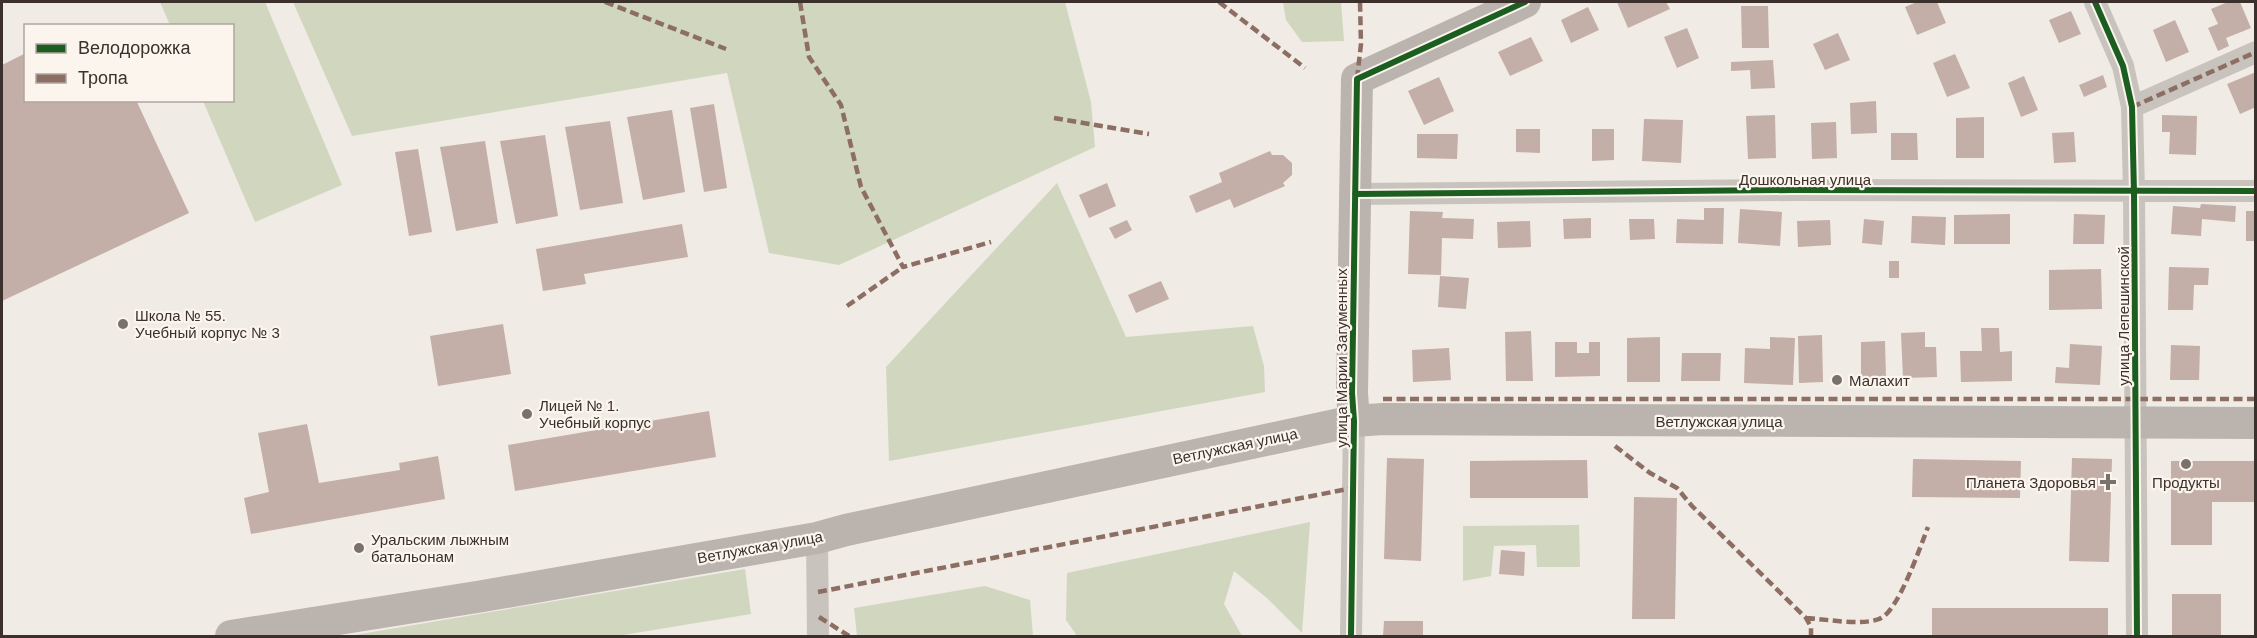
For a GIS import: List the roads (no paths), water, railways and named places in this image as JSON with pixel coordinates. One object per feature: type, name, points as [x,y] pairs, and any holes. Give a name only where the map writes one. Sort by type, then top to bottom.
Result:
[{"type":"main road","name":"улица Марии Загуменных","points":[[1354,421],[1352,393],[1357,79],[1525,2]]},
{"type":"main road","name":"Ветлужская улица","points":[[231,636],[483,596],[817,538],[1354,421],[1383,419],[2256,423]]},
{"type":"street","name":"улица Лепешинской","points":[[2095,2],[2123,66],[2132,107],[2137,636]]},
{"type":"street","points":[[2132,107],[2256,52]]},
{"type":"street","name":"Дошкольная улица","points":[[1355,194],[1792,190],[2256,191]]},
{"type":"street","name":"улица Марии Загуменных","points":[[1351,636],[1354,421]]},
{"type":"street","points":[[817,538],[818,636]]},
{"type":"place","name":"Школа № 55. Учебный корпус № 3","points":[[123,324]]},
{"type":"place","name":"Малахит","points":[[1837,380]]},
{"type":"place","name":"Лицей № 1. Учебный корпус","points":[[527,414]]},
{"type":"place","name":"Продукты","points":[[2186,464]]},
{"type":"place","name":"Планета Здоровья","points":[[2108,482]]},
{"type":"place","name":"Уральским лыжным батальонам","points":[[359,548]]}]
